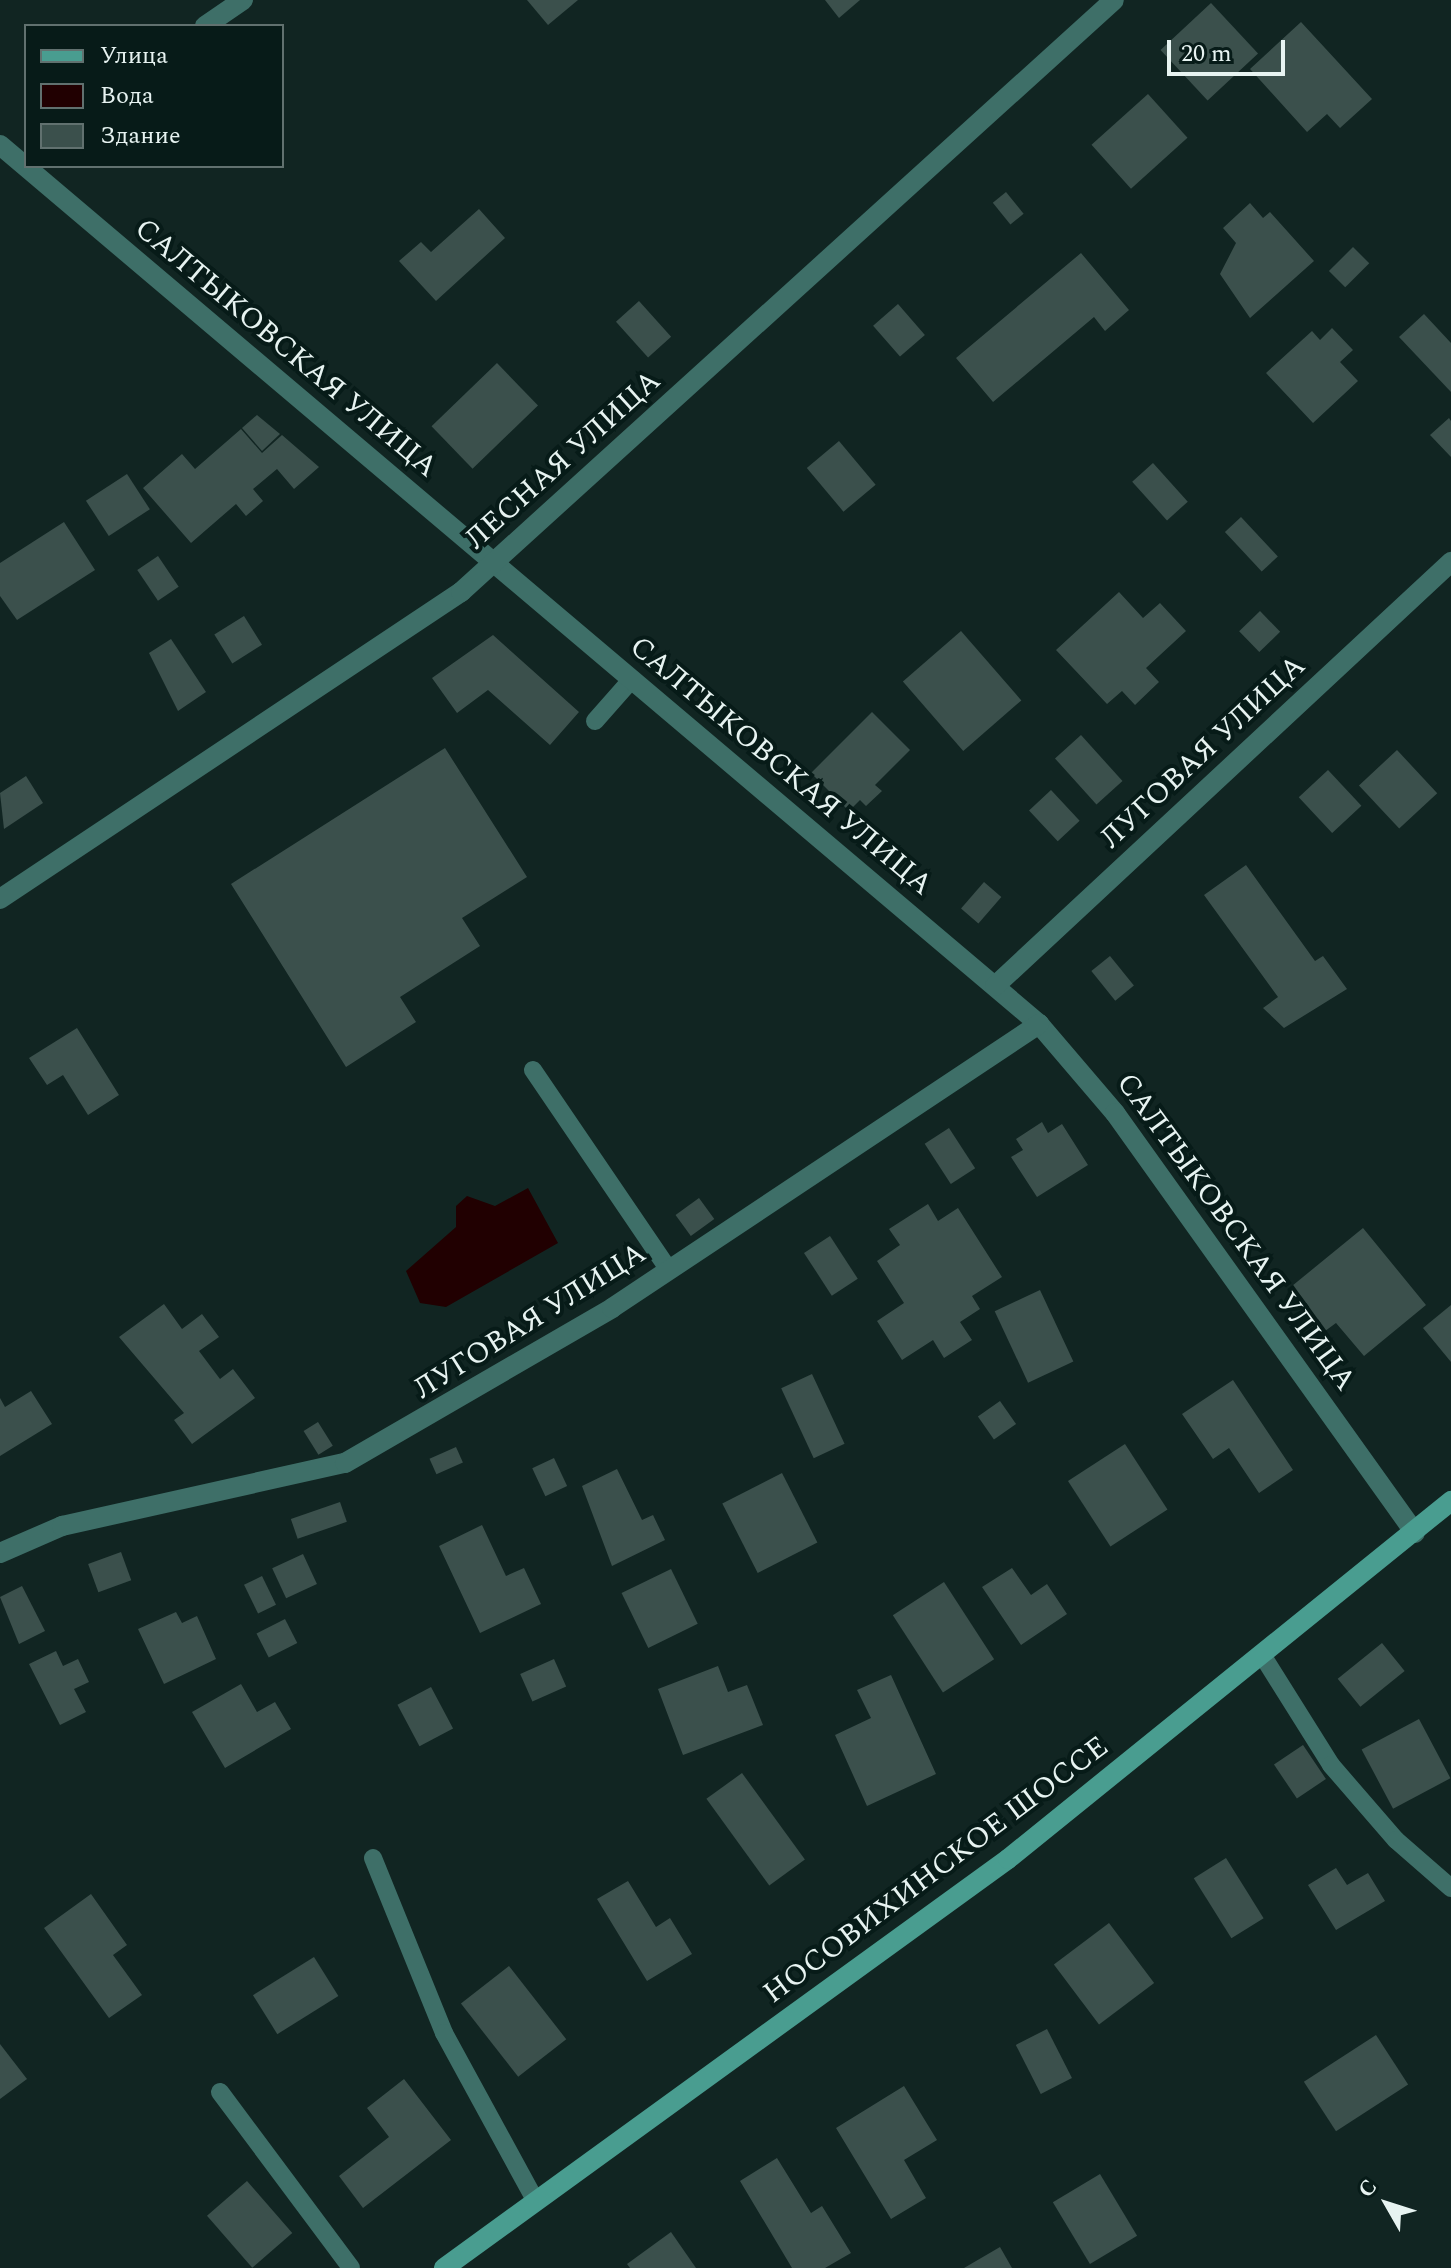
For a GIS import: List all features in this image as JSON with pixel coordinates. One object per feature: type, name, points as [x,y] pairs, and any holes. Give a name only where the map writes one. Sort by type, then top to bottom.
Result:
[{"type":"main road","name":"НОСОВИХИНСКОЕ ШОССЕ","points":[[444,2268],[1008,1859],[1264,1658],[1451,1501]]},
{"type":"street","points":[[208,24],[243,0]]},
{"type":"street","name":"ЛЕСНАЯ УЛИЦА","points":[[0,899],[495,564],[1114,0]]},
{"type":"street","name":"САЛТЫКОВСКАЯ УЛИЦА","points":[[29,168],[1039,1024],[1115,1113],[1415,1533]]},
{"type":"street","name":"ЛУГОВАЯ УЛИЦА","points":[[995,986],[1451,562]]},
{"type":"street","name":"ЛУГОВАЯ УЛИЦА","points":[[0,1553],[62,1526],[345,1463],[441,1414],[669,1270],[1039,1024]]},
{"type":"lane","points":[[595,721],[632,679]]},
{"type":"lane","points":[[533,1070],[669,1270]]},
{"type":"lane","points":[[1264,1658],[1331,1765],[1396,1840],[1451,1888]]},
{"type":"lane","points":[[373,1858],[444,2033],[535,2200]]},
{"type":"lane","points":[[220,2092],[351,2268]]},
{"type":"water","points":[[528,1188],[558,1243],[446,1307],[420,1303],[406,1271],[456,1227],[456,1206],[467,1196],[495,1206]]},
{"type":"building","points":[[527,0],[578,0],[548,25]]},
{"type":"building","points":[[825,0],[860,0],[839,18]]},
{"type":"building","points":[[1211,3],[1258,53],[1208,101],[1161,50]]},
{"type":"building","points":[[1301,22],[1372,99],[1340,128],[1327,114],[1307,132],[1250,69]]},
{"type":"building","points":[[1148,94],[1187,138],[1131,189],[1092,145]]},
{"type":"building","points":[[1006,192],[1024,214],[1010,224],[993,203]]},
{"type":"building","points":[[1250,203],[1263,218],[1270,212],[1314,261],[1250,318],[1220,274],[1236,243],[1223,228]]},
{"type":"building","points":[[479,209],[505,238],[436,301],[399,261],[421,242],[431,252]]},
{"type":"building","points":[[1353,247],[1369,263],[1345,287],[1329,271]]},
{"type":"building","points":[[1081,253],[1129,310],[1105,331],[1094,317],[993,402],[956,358]]},
{"type":"building","points":[[639,301],[671,337],[648,357],[616,322]]},
{"type":"building","points":[[898,304],[925,335],[900,357],[873,326]]},
{"type":"building","points":[[1424,314],[1451,343],[1451,392],[1399,337]]},
{"type":"building","points":[[1332,328],[1353,350],[1340,362],[1358,381],[1313,423],[1266,373],[1312,331],[1320,340]]},
{"type":"building","points":[[497,363],[538,405],[473,469],[432,426]]},
{"type":"building","points":[[257,415],[280,434],[262,451],[242,428]]},
{"type":"building","points":[[1449,418],[1451,421],[1451,457],[1430,435]]},
{"type":"building","points":[[241,429],[262,453],[282,435],[319,467],[294,489],[277,469],[253,489],[263,501],[246,516],[236,504],[191,543],[143,488],[182,454],[195,469]]},
{"type":"building","points":[[839,441],[876,485],[843,512],[807,468]]},
{"type":"building","points":[[1153,463],[1188,502],[1167,520],[1132,482]]},
{"type":"building","points":[[127,474],[150,509],[109,536],[86,501]]},
{"type":"building","points":[[1241,517],[1278,556],[1262,571],[1225,532]]},
{"type":"building","points":[[64,522],[95,570],[17,620],[0,596],[0,563]]},
{"type":"building","points":[[158,556],[179,587],[158,601],[137,570]]},
{"type":"building","points":[[1119,592],[1143,618],[1160,603],[1186,631],[1146,668],[1159,682],[1135,705],[1122,691],[1107,704],[1056,650]]},
{"type":"building","points":[[1260,611],[1280,632],[1259,652],[1239,631]]},
{"type":"building","points":[[244,616],[262,645],[232,663],[214,635]]},
{"type":"building","points":[[961,631],[1021,700],[963,751],[903,682]]},
{"type":"building","points":[[493,635],[579,712],[550,745],[488,690],[457,713],[432,678]]},
{"type":"building","points":[[171,639],[206,692],[178,711],[149,653]]},
{"type":"building","points":[[872,712],[910,750],[875,785],[882,791],[866,806],[860,800],[849,811],[811,773]]},
{"type":"building","points":[[1081,735],[1122,781],[1096,804],[1055,758]]},
{"type":"building","points":[[445,748],[527,877],[462,918],[480,946],[400,997],[416,1022],[346,1067],[231,884]]},
{"type":"building","points":[[1397,750],[1437,793],[1399,829],[1359,785]]},
{"type":"building","points":[[1328,770],[1361,806],[1332,833],[1299,797]]},
{"type":"building","points":[[26,776],[43,803],[4,829],[0,793]]},
{"type":"building","points":[[1051,790],[1080,821],[1058,841],[1029,810]]},
{"type":"building","points":[[1246,865],[1315,961],[1323,956],[1347,989],[1284,1028],[1263,1008],[1278,997],[1204,895]]},
{"type":"building","points":[[984,882],[1001,897],[978,924],[961,908]]},
{"type":"building","points":[[1110,956],[1134,986],[1115,1001],[1091,971]]},
{"type":"building","points":[[77,1028],[119,1095],[88,1115],[63,1075],[47,1085],[29,1058]]},
{"type":"building","points":[[1042,1122],[1048,1133],[1062,1124],[1088,1165],[1037,1197],[1011,1157],[1023,1150],[1016,1139]]},
{"type":"building","points":[[949,1128],[975,1168],[951,1184],[925,1144]]},
{"type":"building","points":[[699,1198],[714,1219],[691,1236],[676,1215]]},
{"type":"building","points":[[928,1204],[938,1221],[958,1208],[1002,1277],[972,1296],[980,1309],[960,1322],[972,1340],[944,1358],[933,1340],[902,1360],[877,1321],[904,1303],[877,1261],[900,1245],[889,1229]]},
{"type":"building","points":[[1363,1228],[1426,1305],[1364,1356],[1336,1323],[1321,1334],[1297,1305],[1303,1299],[1292,1286]]},
{"type":"building","points":[[830,1236],[858,1279],[832,1296],[804,1253]]},
{"type":"building","points":[[1040,1290],[1073,1362],[1028,1383],[995,1311]]},
{"type":"building","points":[[164,1304],[182,1329],[202,1314],[219,1337],[199,1351],[220,1379],[233,1369],[255,1398],[192,1444],[174,1420],[184,1413],[119,1337]]},
{"type":"building","points":[[1451,1305],[1451,1362],[1423,1328]]},
{"type":"building","points":[[812,1374],[845,1444],[814,1458],[781,1388]]},
{"type":"building","points":[[1233,1380],[1293,1470],[1259,1493],[1229,1448],[1213,1459],[1182,1414]]},
{"type":"building","points":[[31,1391],[52,1424],[0,1456],[0,1398],[5,1407]]},
{"type":"building","points":[[1000,1401],[1016,1424],[994,1439],[978,1416]]},
{"type":"building","points":[[318,1422],[333,1446],[318,1455],[304,1431]]},
{"type":"building","points":[[1125,1444],[1167,1509],[1110,1546],[1068,1481]]},
{"type":"building","points":[[456,1447],[463,1463],[436,1474],[430,1459]]},
{"type":"building","points":[[554,1458],[567,1486],[545,1496],[532,1468]]},
{"type":"building","points":[[617,1469],[642,1520],[653,1515],[665,1540],[612,1566],[582,1486]]},
{"type":"building","points":[[782,1473],[817,1542],[758,1573],[722,1503]]},
{"type":"building","points":[[340,1502],[347,1522],[298,1539],[291,1519]]},
{"type":"building","points":[[482,1525],[506,1576],[524,1568],[541,1604],[480,1633],[439,1546]]},
{"type":"building","points":[[121,1552],[131,1580],[98,1592],[88,1564]]},
{"type":"building","points":[[303,1554],[317,1584],[286,1598],[272,1568]]},
{"type":"building","points":[[1012,1568],[1031,1595],[1047,1584],[1067,1614],[1021,1645],[982,1587]]},
{"type":"building","points":[[671,1569],[698,1624],[648,1648],[622,1593]]},
{"type":"building","points":[[262,1576],[276,1605],[258,1614],[244,1585]]},
{"type":"building","points":[[944,1582],[994,1659],[943,1692],[893,1615]]},
{"type":"building","points":[[22,1586],[45,1631],[19,1644],[0,1597]]},
{"type":"building","points":[[176,1612],[182,1623],[197,1616],[216,1659],[164,1684],[138,1629]]},
{"type":"building","points":[[285,1619],[297,1643],[269,1658],[256,1634]]},
{"type":"building","points":[[1382,1643],[1405,1671],[1360,1707],[1338,1679]]},
{"type":"building","points":[[56,1651],[63,1666],[78,1659],[89,1682],[74,1689],[86,1712],[60,1725],[29,1664]]},
{"type":"building","points":[[554,1659],[566,1686],[532,1701],[520,1674]]},
{"type":"building","points":[[718,1666],[728,1692],[747,1685],[763,1725],[683,1755],[658,1689]]},
{"type":"building","points":[[891,1675],[936,1774],[867,1806],[835,1735],[871,1718],[857,1690]]},
{"type":"building","points":[[241,1684],[257,1712],[275,1702],[291,1729],[225,1768],[192,1712]]},
{"type":"building","points":[[431,1687],[453,1728],[420,1746],[397,1705]]},
{"type":"building","points":[[1419,1719],[1450,1778],[1393,1809],[1362,1750]]},
{"type":"building","points":[[1303,1745],[1326,1779],[1297,1799],[1274,1765]]},
{"type":"building","points":[[742,1773],[805,1860],[769,1885],[706,1799]]},
{"type":"building","points":[[1226,1858],[1264,1918],[1231,1938],[1194,1878]]},
{"type":"building","points":[[1336,1868],[1347,1885],[1368,1873],[1385,1901],[1336,1930],[1308,1885]]},
{"type":"building","points":[[628,1881],[656,1927],[670,1918],[692,1954],[647,1981],[597,1899]]},
{"type":"building","points":[[91,1894],[127,1945],[113,1955],[142,1995],[109,2018],[44,1928]]},
{"type":"building","points":[[1109,1923],[1154,1983],[1099,2024],[1054,1965]]},
{"type":"building","points":[[314,1957],[338,1996],[277,2034],[253,1995]]},
{"type":"building","points":[[509,1966],[566,2039],[518,2077],[461,2004]]},
{"type":"building","points":[[1047,2029],[1072,2078],[1041,2094],[1016,2045]]},
{"type":"building","points":[[1376,2035],[1408,2084],[1336,2131],[1304,2082]]},
{"type":"building","points":[[0,2044],[27,2079],[0,2099]]},
{"type":"building","points":[[404,2079],[451,2140],[363,2208],[339,2176],[389,2137],[367,2108]]},
{"type":"building","points":[[904,2086],[937,2140],[904,2160],[926,2198],[891,2219],[836,2128]]},
{"type":"building","points":[[777,2158],[811,2213],[822,2206],[851,2253],[825,2268],[792,2268],[740,2181]]},
{"type":"building","points":[[1100,2174],[1137,2236],[1090,2264],[1053,2202]]},
{"type":"building","points":[[247,2181],[292,2233],[252,2268],[207,2216]]},
{"type":"building","points":[[671,2232],[696,2268],[630,2268],[627,2264]]},
{"type":"building","points":[[1000,2247],[1012,2268],[964,2268]]}]
